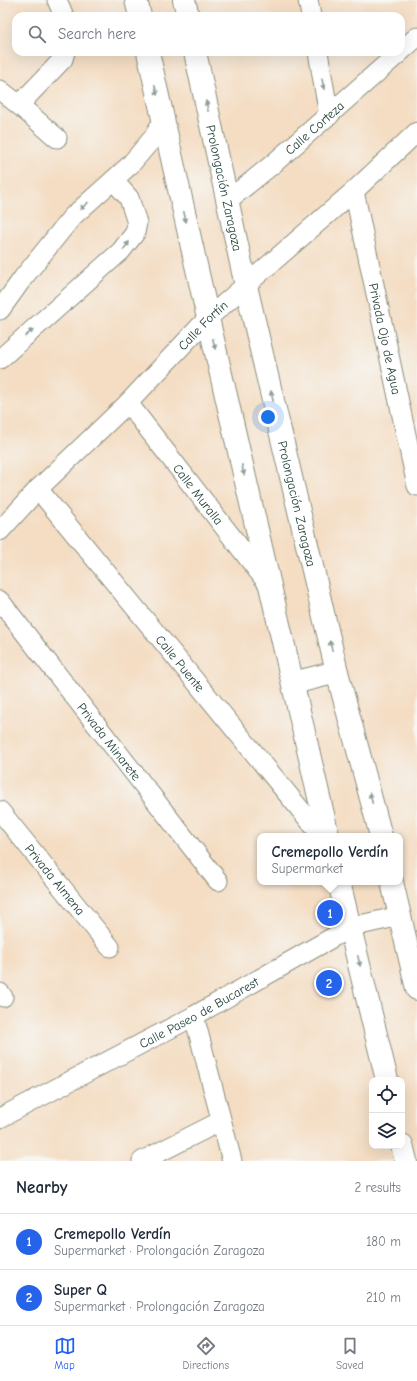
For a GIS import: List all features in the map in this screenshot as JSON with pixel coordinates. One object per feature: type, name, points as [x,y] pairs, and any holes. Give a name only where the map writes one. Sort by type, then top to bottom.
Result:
[{"type":"street","points":[[57,0],[62,12]]},
{"type":"street","points":[[136,0],[139,12]]},
{"type":"street","points":[[184,0],[187,12]]},
{"type":"street","points":[[308,0],[310,12]]},
{"type":"street","name":"Calle Corteza","points":[[405,48],[417,37]]},
{"type":"street","points":[[19,105],[63,59],[63,56]]},
{"type":"street","points":[[149,56],[327,833]]},
{"type":"street","name":"Prolongación Zaragoza","points":[[196,56],[246,286],[337,672],[380,833]]},
{"type":"street","points":[[319,56],[330,116]]},
{"type":"street","name":"Calle Corteza","points":[[227,201],[330,116],[397,56]]},
{"type":"street","points":[[0,90],[57,138]]},
{"type":"street","points":[[0,310],[23,278],[72,217],[114,181],[130,165],[153,138],[163,120]]},
{"type":"street","name":"Calle Fortín","points":[[0,530],[38,490],[128,403],[208,318],[354,191],[417,132]]},
{"type":"street","points":[[0,358],[121,251],[135,233],[136,223],[129,198],[114,181]]},
{"type":"street","name":"Privada Ojo de Agua","points":[[354,191],[417,486]]},
{"type":"street","name":"Calle Muralla","points":[[128,403],[270,585]]},
{"type":"street","name":"Calle Puente","points":[[38,490],[320,833]]},
{"type":"street","name":"Privada Minarete","points":[[0,602],[218,881]]},
{"type":"street","points":[[293,683],[337,672]]},
{"type":"street","name":"Privada Almena","points":[[0,811],[110,947]]},
{"type":"street","points":[[340,885],[386,1077]]},
{"type":"street","points":[[393,885],[417,989]]},
{"type":"street","name":"Calle Paseo de Bucarest","points":[[0,1118],[194,1016],[351,927],[400,916]]},
{"type":"street","points":[[194,1016],[232,1161]]},
{"type":"street","points":[[142,1161],[221,1121]]},
{"type":"street","points":[[403,1149],[406,1161]]},
{"type":"place","name":"Cremepollo Verdín","points":[[330,913]]},
{"type":"place","name":"Super Q","points":[[329,983]]}]
